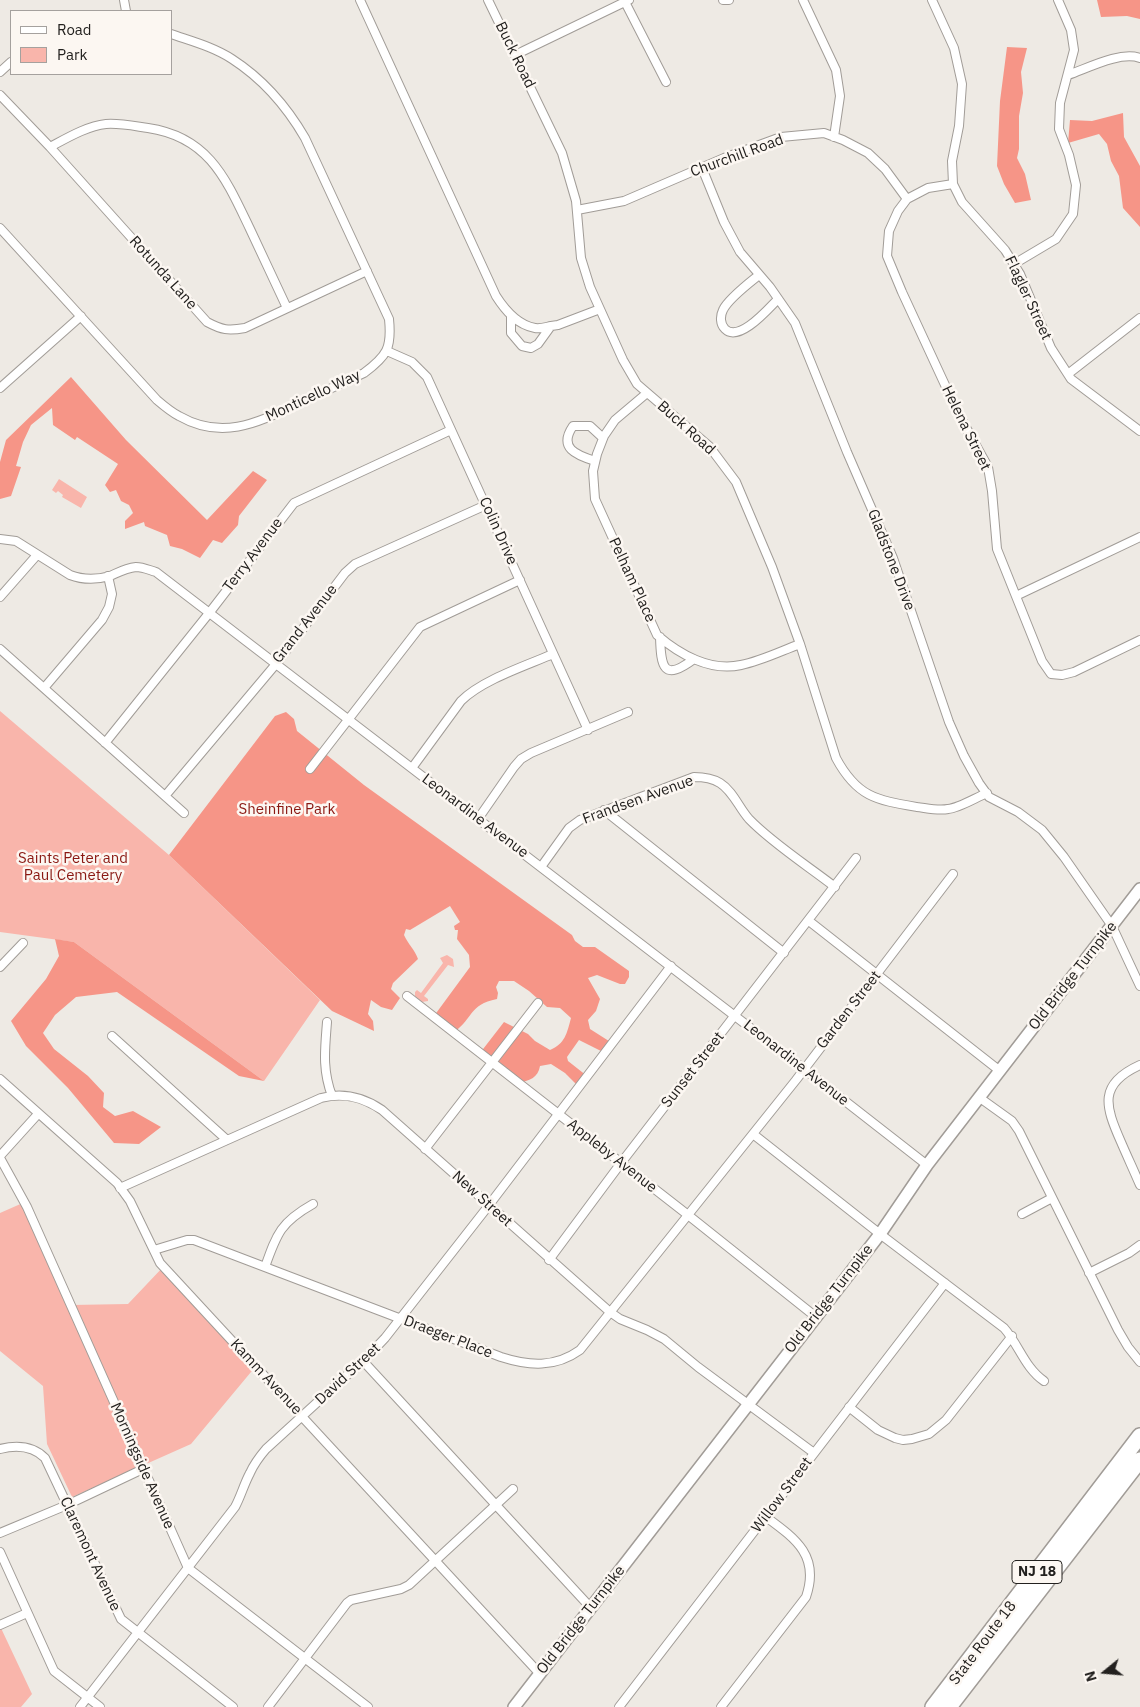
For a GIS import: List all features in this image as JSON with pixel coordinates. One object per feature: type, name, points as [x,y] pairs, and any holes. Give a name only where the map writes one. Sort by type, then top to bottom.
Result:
[{"type":"highway","name":"State Route 18","points":[[933,1707],[1140,1436]]},
{"type":"highway","name":"State Route 18","points":[[949,1707],[1140,1460]]},
{"type":"street","points":[[360,0],[496,296],[506,311],[518,321],[536,328],[558,325],[600,309]]},
{"type":"street","name":"Buck Road","points":[[488,0],[562,153],[576,201],[581,258],[590,287],[623,360],[637,384],[709,446],[736,482],[772,567],[800,644],[836,758],[851,782],[866,794],[885,802],[948,810],[986,793]]},
{"type":"street","points":[[723,0],[729,0]]},
{"type":"street","points":[[802,0],[836,70],[840,96],[834,137]]},
{"type":"street","name":"Flagler Street","points":[[932,0],[954,48],[962,84],[959,126],[952,161],[953,184],[962,202],[1005,250],[1014,264],[1051,348],[1071,378],[1140,431]]},
{"type":"street","points":[[1014,264],[1056,239],[1073,214],[1076,185],[1069,155],[1059,128],[1060,104],[1074,50],[1071,30],[1058,0]]},
{"type":"street","points":[[515,56],[627,1],[666,82]]},
{"type":"street","points":[[172,34],[196,42],[231,58],[269,89],[286,108],[305,138],[368,271],[388,319],[390,335],[387,351]]},
{"type":"street","points":[[1068,74],[1119,57],[1136,56],[1140,58]]},
{"type":"street","points":[[0,72],[10,63]]},
{"type":"street","name":"Rotunda Lane","points":[[0,95],[50,147],[207,322],[220,329],[231,331],[245,328],[368,271]]},
{"type":"street","points":[[50,147],[88,129],[105,124],[164,130],[192,144],[212,161],[227,182],[287,308]]},
{"type":"street","name":"Churchill Road","points":[[577,210],[624,201],[781,137],[824,133],[868,153],[886,169],[907,199]]},
{"type":"street","name":"Gladstone Drive","points":[[702,168],[740,252],[795,323],[846,452],[893,558],[949,722],[964,756],[989,797],[1018,812],[1042,830],[1064,857],[1112,926],[1140,986]]},
{"type":"street","points":[[907,199],[928,188],[953,184]]},
{"type":"street","name":"Helena Street","points":[[907,199],[898,211],[889,231],[887,256],[958,413],[988,467],[997,549],[1042,661],[1051,674],[1062,676],[1140,640]]},
{"type":"street","name":"Monticello Way","points":[[0,228],[157,400],[178,416],[209,427],[227,428],[260,422],[364,373],[377,363],[387,351]]},
{"type":"street","points":[[759,275],[723,308],[720,321],[724,328],[730,332],[736,333],[741,331],[778,299]]},
{"type":"street","points":[[0,388],[81,316]]},
{"type":"street","points":[[511,316],[511,333],[522,346],[531,348],[538,344],[551,326]]},
{"type":"street","points":[[1068,374],[1140,318]]},
{"type":"street","name":"Colin Drive","points":[[387,351],[412,362],[427,377],[588,730]]},
{"type":"street","name":"Pelham Place","points":[[647,393],[615,420],[603,438],[593,471],[594,499],[657,634],[672,648],[694,659],[716,666],[740,666],[800,644]]},
{"type":"street","points":[[595,461],[578,455],[568,446],[569,432],[573,426],[590,426],[603,438]]},
{"type":"street","name":"Terry Avenue","points":[[105,743],[294,503],[451,430]]},
{"type":"street","name":"Grand Avenue","points":[[165,796],[276,664],[345,573],[355,564],[486,505]]},
{"type":"street","points":[[1016,596],[1140,537]]},
{"type":"street","name":"Leonardine Avenue","points":[[0,539],[16,541],[70,575],[80,578],[90,579],[108,576],[134,567],[142,567],[156,572],[671,966],[927,1165]]},
{"type":"street","points":[[0,597],[37,555]]},
{"type":"street","points":[[44,688],[102,620],[109,608],[112,594],[108,576]]},
{"type":"street","points":[[310,769],[420,627],[520,580]]},
{"type":"street","points":[[660,637],[661,660],[668,670],[681,669],[694,659]]},
{"type":"street","points":[[0,649],[184,813]]},
{"type":"street","points":[[412,768],[468,694],[481,686],[553,654]]},
{"type":"street","points":[[478,819],[514,766],[521,759],[628,712]]},
{"type":"street","name":"Frandsen Avenue","points":[[541,867],[569,828],[580,820],[694,777],[706,777],[720,783],[731,793],[737,805],[749,819],[835,887]]},
{"type":"street","points":[[604,810],[784,952]]},
{"type":"street","name":"Sunset Street","points":[[549,1260],[621,1163],[856,858]]},
{"type":"street","name":"Garden Street","points":[[688,1215],[804,1069],[954,874]]},
{"type":"street","name":"Old Bridge Turnpike","points":[[514,1707],[880,1234],[927,1165],[1140,889]]},
{"type":"street","points":[[809,921],[1000,1070]]},
{"type":"street","points":[[0,968],[23,943]]},
{"type":"street","name":"David Street","points":[[80,1707],[235,1506],[257,1460],[266,1449],[363,1361],[385,1338],[671,966]]},
{"type":"street","name":"Appleby Avenue","points":[[407,996],[816,1317]]},
{"type":"street","points":[[425,1149],[538,1003]]},
{"type":"street","points":[[327,1022],[324,1068],[332,1096]]},
{"type":"street","points":[[112,1036],[228,1140]]},
{"type":"street","points":[[1140,1065],[1125,1072],[1114,1084],[1108,1099],[1108,1108],[1112,1122],[1140,1185]]},
{"type":"street","name":"Kamm Avenue","points":[[0,1079],[120,1188],[130,1201],[160,1263],[540,1674]]},
{"type":"street","name":"New Street","points":[[120,1188],[314,1101],[332,1096],[356,1097],[372,1103],[610,1312],[620,1319],[664,1339],[814,1453]]},
{"type":"street","points":[[980,1098],[1012,1121],[1019,1131],[1118,1330],[1140,1362]]},
{"type":"street","points":[[0,1157],[38,1114]]},
{"type":"street","points":[[753,1134],[1004,1328],[1012,1336],[1031,1370],[1044,1381]]},
{"type":"street","name":"Morningside Avenue","points":[[0,1157],[27,1207],[188,1568],[368,1707]]},
{"type":"street","points":[[1022,1214],[1052,1198]]},
{"type":"street","points":[[265,1267],[276,1235],[288,1220],[313,1204]]},
{"type":"street","name":"Draeger Place","points":[[154,1250],[187,1240],[194,1240],[501,1357],[521,1363],[542,1364],[566,1358],[580,1350],[688,1215]]},
{"type":"street","points":[[1089,1273],[1129,1253],[1140,1245]]},
{"type":"street","name":"Willow Street","points":[[618,1707],[945,1283]]},
{"type":"street","points":[[849,1407],[878,1430],[895,1438],[903,1440],[912,1439],[929,1434],[952,1414],[1012,1336]]},
{"type":"street","points":[[363,1361],[591,1608]]},
{"type":"street","name":"Claremont Avenue","points":[[0,1450],[12,1447],[31,1449],[45,1458],[120,1619],[233,1707]]},
{"type":"street","points":[[0,1533],[67,1505],[143,1469]]},
{"type":"street","points":[[268,1707],[347,1602],[401,1589],[409,1585],[513,1489]]},
{"type":"street","points":[[721,1707],[806,1598],[809,1588],[810,1566],[802,1547],[766,1516]]},
{"type":"street","points":[[0,1552],[54,1671],[100,1707]]},
{"type":"street","points":[[0,1625],[27,1613]]},
{"type":"green space","points":[[1097,0],[1140,0],[1140,19],[1127,16],[1101,17]]},
{"type":"green space","points":[[1007,47],[1027,48],[1021,72],[1023,93],[1019,116],[1019,149],[1017,158],[1025,174],[1031,200],[1015,203],[1004,184],[997,166],[1000,101]]},
{"type":"green space","points":[[1123,113],[1124,137],[1140,166],[1140,227],[1123,208],[1119,176],[1111,161],[1107,144],[1099,134],[1068,143],[1070,120],[1092,121]]},
{"type":"green space","points":[[71,377],[126,440],[207,520],[253,471],[267,480],[239,516],[238,525],[222,543],[213,540],[200,558],[182,549],[170,546],[167,535],[145,526],[144,522],[125,529],[125,521],[133,513],[129,505],[121,501],[116,490],[110,492],[105,485],[118,464],[77,437],[75,440],[53,425],[52,408],[31,425],[23,442],[16,466],[21,467],[11,496],[0,499],[0,462],[6,440]]},
{"type":"green space","points":[[59,479],[87,497],[81,508],[62,497],[63,495],[58,491],[56,493],[52,490]]},
{"type":"green space","name":"Saints Peter and Paul Cemetery","points":[[0,711],[169,855],[320,1000],[264,1081],[74,942],[0,932]]},
{"type":"green space","name":"Sheinfine Park","points":[[286,712],[294,719],[297,731],[364,785],[572,935],[575,941],[583,947],[595,947],[629,971],[629,977],[625,984],[620,984],[597,975],[588,978],[600,999],[596,1011],[588,1020],[590,1029],[612,1043],[605,1053],[579,1040],[567,1057],[568,1061],[587,1076],[579,1087],[565,1073],[551,1064],[540,1066],[535,1076],[519,1083],[480,1053],[504,1022],[528,1034],[535,1041],[550,1050],[559,1045],[565,1037],[571,1018],[560,1008],[547,1007],[514,981],[499,981],[496,987],[497,999],[476,1008],[454,1032],[434,1016],[470,967],[469,955],[457,939],[458,930],[455,930],[454,926],[460,922],[450,906],[410,930],[406,929],[404,935],[418,959],[393,983],[391,989],[400,998],[392,1010],[381,1007],[371,1000],[368,1014],[373,1021],[374,1031],[332,1011],[169,855],[275,716]]},
{"type":"green space","points":[[55,939],[74,942],[264,1081],[239,1076],[117,992],[76,997],[55,1015],[43,1033],[54,1049],[88,1076],[104,1093],[103,1107],[115,1116],[133,1111],[161,1127],[139,1144],[114,1143],[68,1088],[26,1046],[11,1021],[46,979],[59,956]]},
{"type":"green space","points":[[447,955],[453,959],[454,967],[448,965],[424,996],[428,1001],[422,1002],[415,996],[415,992],[417,990],[421,993],[443,963],[440,958]]},
{"type":"green space","points":[[25,1202],[71,1305],[128,1304],[164,1266],[256,1366],[191,1444],[72,1497],[47,1444],[43,1386],[0,1351],[0,1213]]},
{"type":"green space","points":[[0,1626],[32,1694],[21,1707],[0,1707]]}]
